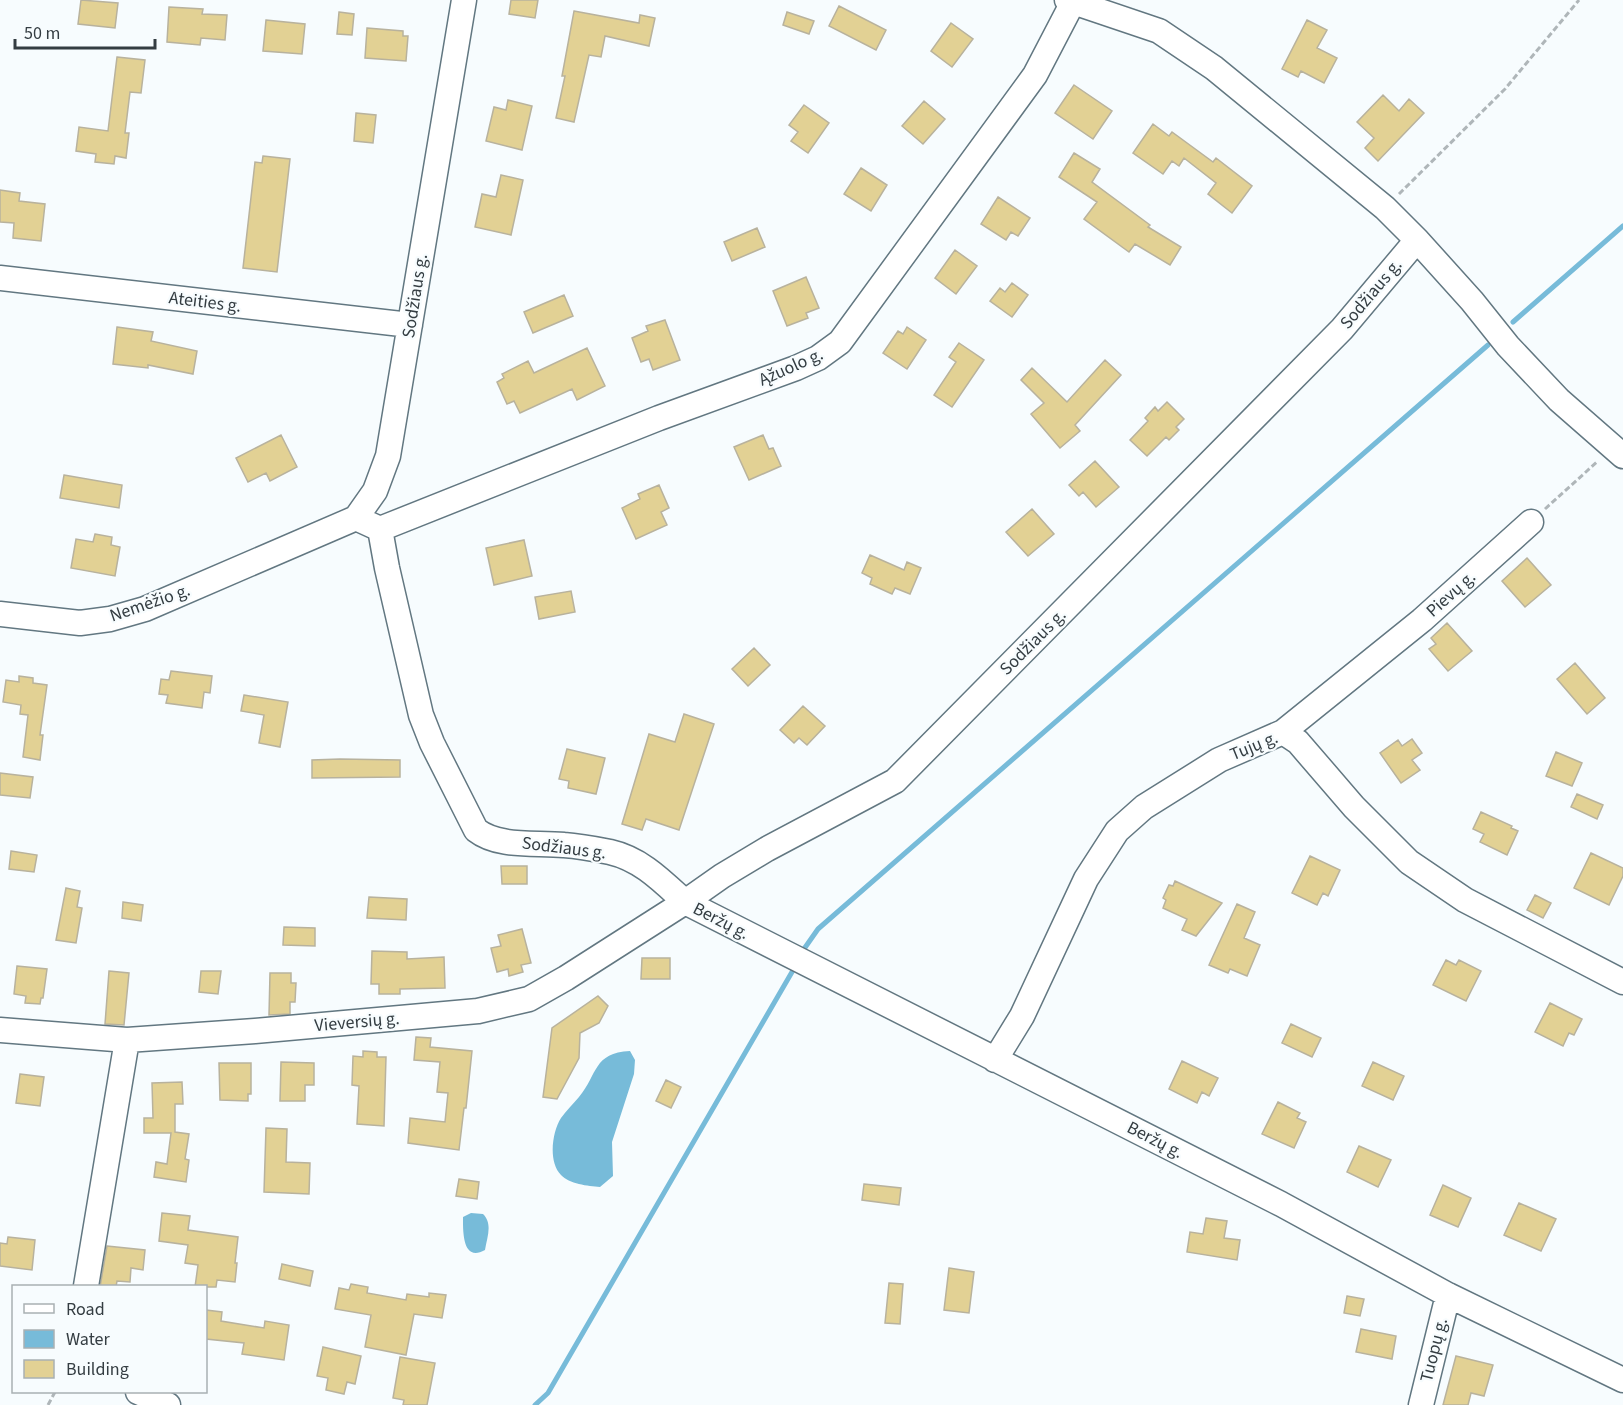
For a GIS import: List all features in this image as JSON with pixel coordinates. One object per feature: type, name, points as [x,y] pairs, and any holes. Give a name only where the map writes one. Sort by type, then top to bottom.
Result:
[{"type":"street","name":"Sodžiaus g.","points":[[356,518],[375,490],[388,456],[464,0]]},
{"type":"street","points":[[1070,1],[1159,32],[1214,68],[1384,208],[1417,240],[1472,301],[1508,346],[1559,400],[1618,452]]},
{"type":"street","name":"Ąžuolo g.","points":[[380,529],[659,418],[796,368],[818,358],[840,342],[1035,75],[1070,1]]},
{"type":"street","name":"Sodžiaus g.","points":[[380,529],[421,715],[432,743],[476,830],[484,837],[503,842],[566,845],[612,853],[651,870],[685,902],[767,849],[895,781],[1342,329],[1417,240]]},
{"type":"street","name":"Ateities g.","points":[[0,278],[410,325]]},
{"type":"street","points":[[356,518],[380,529]]},
{"type":"street","name":"Nemėžio g.","points":[[0,614],[80,624],[110,619],[145,609],[356,518]]},
{"type":"street","name":"Pievų g.","points":[[1283,732],[1422,620],[1531,522]]},
{"type":"street","name":"Tujų g.","points":[[995,1060],[1022,1016],[1086,879],[1117,831],[1144,807],[1209,766],[1283,732],[1298,742],[1367,821],[1418,869],[1465,900],[1623,982]]},
{"type":"street","name":"Vieversių g.","points":[[0,1030],[128,1040],[478,1011],[529,999],[685,902]]},
{"type":"street","name":"Beržų g.","points":[[685,902],[1281,1204],[1448,1295],[1623,1380]]},
{"type":"street","points":[[86,1285],[128,1040]]},
{"type":"street","name":"Tuopų g.","points":[[1421,1405],[1448,1295]]},
{"type":"street","points":[[140,1393],[168,1405]]},
{"type":"path","points":[[1384,208],[1505,89],[1579,0]]},
{"type":"path","points":[[1531,522],[1618,452]]},
{"type":"water","points":[[630,1051],[635,1060],[634,1074],[612,1142],[613,1176],[600,1187],[569,1181],[561,1175],[554,1163],[553,1147],[558,1124],[585,1089],[603,1060],[618,1053]]},
{"type":"water","points":[[471,1213],[483,1214],[489,1226],[485,1250],[477,1253],[468,1249],[464,1237],[463,1217]]},
{"type":"building","points":[[81,0],[118,3],[115,28],[78,24]]},
{"type":"building","points":[[511,0],[538,0],[535,18],[509,14]]},
{"type":"building","points":[[839,6],[886,30],[876,50],[829,26]]},
{"type":"building","points":[[169,7],[203,9],[202,14],[227,15],[225,40],[201,38],[200,45],[167,42]]},
{"type":"building","points":[[574,11],[639,23],[640,15],[655,18],[649,46],[605,36],[601,57],[589,55],[574,122],[556,118],[565,76],[562,76]]},
{"type":"building","points":[[339,12],[354,14],[352,35],[337,34]]},
{"type":"building","points":[[787,12],[814,21],[809,34],[783,25]]},
{"type":"building","points":[[266,20],[305,24],[302,54],[263,51]]},
{"type":"building","points":[[1307,20],[1327,30],[1317,48],[1337,58],[1324,83],[1301,71],[1298,77],[1282,69]]},
{"type":"building","points":[[951,23],[973,39],[952,67],[931,51]]},
{"type":"building","points":[[367,28],[403,31],[403,36],[408,36],[406,61],[365,58]]},
{"type":"building","points":[[117,57],[145,60],[141,93],[130,92],[125,133],[129,133],[126,158],[115,156],[114,164],[95,162],[96,154],[76,151],[79,127],[108,131]]},
{"type":"building","points":[[1074,85],[1112,111],[1093,139],[1055,113]]},
{"type":"building","points":[[1383,95],[1399,111],[1409,99],[1424,113],[1378,161],[1365,148],[1374,138],[1357,122]]},
{"type":"building","points":[[508,100],[532,106],[522,150],[486,141],[494,107],[506,110]]},
{"type":"building","points":[[924,101],[945,119],[923,144],[902,126]]},
{"type":"building","points":[[804,105],[829,123],[808,153],[791,141],[798,132],[789,125]]},
{"type":"building","points":[[356,113],[376,115],[373,143],[354,141]]},
{"type":"building","points":[[1153,124],[1169,136],[1172,132],[1213,162],[1216,158],[1252,186],[1232,213],[1208,194],[1216,183],[1184,158],[1179,166],[1172,161],[1163,174],[1133,153]]},
{"type":"building","points":[[1074,153],[1100,169],[1092,182],[1150,225],[1148,227],[1181,247],[1170,265],[1135,244],[1129,252],[1084,219],[1097,202],[1059,177]]},
{"type":"building","points":[[263,156],[290,159],[277,272],[243,268],[255,162],[262,163]]},
{"type":"building","points":[[861,168],[887,185],[871,211],[844,194]]},
{"type":"building","points":[[501,175],[523,180],[511,235],[475,227],[482,194],[496,197]]},
{"type":"building","points":[[0,190],[20,193],[19,201],[45,204],[41,241],[13,238],[14,223],[0,222]]},
{"type":"building","points":[[998,197],[1030,218],[1018,236],[1011,232],[1006,240],[981,224]]},
{"type":"building","points":[[757,228],[765,247],[732,261],[724,242]]},
{"type":"building","points":[[955,250],[977,266],[956,294],[935,278]]},
{"type":"building","points":[[806,277],[819,308],[806,313],[808,318],[787,326],[773,291]]},
{"type":"building","points":[[1012,283],[1028,295],[1012,317],[990,301],[1000,288],[1005,292]]},
{"type":"building","points":[[564,295],[573,316],[533,333],[524,312]]},
{"type":"building","points":[[665,320],[680,360],[653,370],[649,359],[641,362],[632,338],[648,331],[646,326]]},
{"type":"building","points":[[117,327],[153,332],[151,341],[197,351],[193,374],[148,365],[148,368],[113,364]]},
{"type":"building","points":[[907,327],[926,340],[907,369],[883,353],[898,331],[903,334]]},
{"type":"building","points":[[959,343],[984,360],[952,407],[934,395],[956,362],[949,357]]},
{"type":"building","points":[[587,348],[605,386],[577,400],[572,389],[520,413],[514,401],[507,404],[497,382],[504,378],[502,374],[528,361],[534,373]]},
{"type":"building","points":[[1105,360],[1121,375],[1075,425],[1080,431],[1060,448],[1031,414],[1044,403],[1021,380],[1032,368],[1067,402]]},
{"type":"building","points":[[1167,402],[1184,419],[1176,427],[1179,430],[1169,440],[1166,437],[1147,456],[1130,440],[1148,421],[1145,418],[1155,407],[1158,411]]},
{"type":"building","points":[[281,435],[297,467],[270,481],[266,473],[248,482],[236,458]]},
{"type":"building","points":[[763,435],[769,449],[773,448],[781,466],[749,480],[734,447]]},
{"type":"building","points":[[1095,461],[1119,487],[1096,507],[1083,492],[1079,496],[1069,485]]},
{"type":"building","points":[[64,475],[122,485],[119,508],[60,498]]},
{"type":"building","points":[[659,485],[669,508],[661,512],[667,525],[636,539],[622,508],[640,499],[638,494]]},
{"type":"building","points":[[1032,509],[1054,534],[1028,556],[1006,532]]},
{"type":"building","points":[[95,534],[112,537],[111,545],[120,547],[115,576],[71,568],[76,539],[93,542]]},
{"type":"building","points":[[524,540],[532,576],[494,585],[486,548]]},
{"type":"building","points":[[870,555],[904,570],[907,562],[921,568],[910,594],[895,588],[892,594],[870,584],[872,578],[862,573]]},
{"type":"building","points":[[1527,558],[1551,585],[1525,607],[1502,581]]},
{"type":"building","points":[[571,591],[575,612],[539,619],[535,597]]},
{"type":"building","points":[[1447,623],[1472,651],[1448,671],[1429,649],[1436,644],[1431,638]]},
{"type":"building","points":[[754,648],[770,665],[748,686],[732,669]]},
{"type":"building","points":[[1575,663],[1605,698],[1587,714],[1557,679]]},
{"type":"building","points":[[171,671],[212,676],[210,693],[204,692],[202,708],[166,703],[168,695],[159,694],[161,679],[169,680]]},
{"type":"building","points":[[19,676],[33,678],[33,683],[47,685],[40,735],[43,735],[40,760],[23,757],[28,715],[20,714],[21,705],[3,702],[6,680],[19,682]]},
{"type":"building","points":[[244,695],[288,702],[280,747],[259,743],[264,715],[241,711]]},
{"type":"building","points":[[803,706],[825,726],[807,745],[799,738],[794,743],[780,730]]},
{"type":"building","points":[[684,714],[714,724],[679,830],[646,819],[642,830],[622,824],[649,734],[675,742]]},
{"type":"building","points":[[1412,739],[1422,753],[1412,760],[1420,770],[1401,783],[1380,753],[1398,740],[1402,746]]},
{"type":"building","points":[[567,749],[605,758],[596,794],[568,788],[569,781],[559,779]]},
{"type":"building","points":[[1556,752],[1582,763],[1572,786],[1546,776]]},
{"type":"building","points":[[312,760],[400,760],[400,777],[312,778]]},
{"type":"building","points":[[0,773],[33,777],[30,798],[0,795]]},
{"type":"building","points":[[1577,794],[1603,805],[1597,819],[1571,807]]},
{"type":"building","points":[[1481,812],[1518,831],[1507,855],[1480,842],[1484,834],[1473,829]]},
{"type":"building","points":[[11,851],[37,855],[34,872],[9,869]]},
{"type":"building","points":[[1591,853],[1623,868],[1623,876],[1609,905],[1574,888]]},
{"type":"building","points":[[1310,856],[1340,870],[1328,896],[1323,893],[1317,905],[1292,893]]},
{"type":"building","points":[[501,866],[527,866],[527,884],[502,884]]},
{"type":"building","points":[[1175,881],[1222,903],[1196,936],[1182,930],[1187,919],[1163,908],[1166,900],[1163,898],[1169,885],[1173,886]]},
{"type":"building","points":[[66,888],[80,891],[77,907],[82,908],[76,943],[56,940]]},
{"type":"building","points":[[1535,895],[1551,903],[1543,918],[1527,910]]},
{"type":"building","points":[[369,897],[407,899],[406,920],[367,918]]},
{"type":"building","points":[[123,902],[143,905],[141,921],[122,918]]},
{"type":"building","points":[[1237,904],[1255,912],[1244,938],[1260,945],[1247,976],[1230,969],[1228,973],[1209,965]]},
{"type":"building","points":[[284,927],[315,928],[315,946],[283,945]]},
{"type":"building","points":[[522,929],[531,963],[521,965],[523,972],[509,976],[508,969],[497,972],[491,948],[501,946],[498,935]]},
{"type":"building","points":[[372,951],[407,952],[407,959],[444,957],[445,988],[400,989],[400,994],[379,994],[379,984],[371,984]]},
{"type":"building","points":[[642,958],[670,958],[670,979],[641,979]]},
{"type":"building","points":[[1446,960],[1456,965],[1459,960],[1481,971],[1466,1001],[1433,985]]},
{"type":"building","points":[[17,966],[47,969],[40,1004],[25,1003],[26,996],[14,994]]},
{"type":"building","points":[[109,971],[129,973],[124,1025],[105,1024]]},
{"type":"building","points":[[201,971],[221,971],[218,994],[199,992]]},
{"type":"building","points":[[270,973],[291,973],[291,983],[296,983],[295,1002],[290,1002],[290,1014],[269,1015]]},
{"type":"building","points":[[598,996],[608,1006],[599,1023],[580,1033],[579,1058],[557,1099],[543,1097],[552,1028]]},
{"type":"building","points":[[1550,1003],[1582,1019],[1574,1035],[1569,1033],[1563,1046],[1535,1032]]},
{"type":"building","points":[[1291,1024],[1321,1038],[1312,1057],[1282,1043]]},
{"type":"building","points":[[416,1037],[431,1038],[430,1047],[472,1051],[459,1150],[408,1143],[410,1118],[445,1122],[448,1093],[437,1092],[440,1062],[414,1060]]},
{"type":"building","points":[[363,1051],[377,1052],[377,1057],[386,1057],[384,1126],[357,1124],[359,1086],[352,1085],[353,1056],[363,1057]]},
{"type":"building","points":[[1182,1061],[1218,1078],[1209,1096],[1202,1092],[1197,1103],[1169,1089]]},
{"type":"building","points":[[281,1062],[314,1063],[314,1085],[305,1085],[305,1101],[280,1101]]},
{"type":"building","points":[[1373,1062],[1404,1076],[1393,1100],[1362,1086]]},
{"type":"building","points":[[219,1063],[251,1063],[251,1094],[248,1094],[248,1101],[220,1100]]},
{"type":"building","points":[[20,1074],[44,1077],[40,1106],[16,1103]]},
{"type":"building","points":[[666,1080],[681,1087],[671,1108],[656,1101]]},
{"type":"building","points":[[182,1082],[183,1104],[175,1104],[175,1132],[189,1134],[185,1159],[189,1160],[186,1182],[154,1177],[156,1162],[167,1164],[171,1133],[144,1133],[144,1118],[153,1118],[152,1083]]},
{"type":"building","points":[[1278,1102],[1300,1113],[1297,1118],[1306,1122],[1294,1148],[1262,1134]]},
{"type":"building","points":[[266,1128],[287,1129],[286,1162],[310,1163],[309,1194],[264,1192]]},
{"type":"building","points":[[1359,1146],[1391,1160],[1378,1187],[1347,1172]]},
{"type":"building","points":[[459,1179],[479,1182],[477,1199],[456,1196]]},
{"type":"building","points":[[864,1184],[901,1188],[899,1205],[862,1200]]},
{"type":"building","points":[[1443,1185],[1471,1198],[1458,1227],[1430,1215]]},
{"type":"building","points":[[1519,1203],[1556,1219],[1541,1251],[1504,1235]]},
{"type":"building","points":[[162,1213],[190,1216],[188,1230],[238,1237],[235,1282],[217,1280],[216,1287],[195,1285],[198,1265],[185,1263],[188,1245],[159,1241]]},
{"type":"building","points":[[1206,1218],[1227,1221],[1224,1238],[1240,1240],[1237,1260],[1187,1252],[1190,1232],[1203,1234]]},
{"type":"building","points":[[8,1237],[35,1240],[32,1270],[0,1266],[0,1243],[7,1244]]},
{"type":"building","points":[[107,1246],[145,1250],[143,1270],[131,1268],[130,1282],[117,1281],[116,1285],[100,1285]]},
{"type":"building","points":[[282,1264],[313,1271],[310,1286],[279,1279]]},
{"type":"building","points":[[949,1268],[974,1272],[969,1313],[944,1310]]},
{"type":"building","points":[[889,1283],[903,1284],[900,1324],[885,1323]]},
{"type":"building","points":[[351,1284],[368,1287],[367,1293],[406,1300],[407,1294],[429,1297],[429,1293],[446,1295],[442,1318],[414,1314],[406,1355],[365,1347],[371,1315],[335,1309],[339,1288],[349,1290]]},
{"type":"building","points":[[1347,1296],[1364,1299],[1360,1316],[1344,1313]]},
{"type":"building","points":[[207,1310],[222,1312],[221,1321],[264,1328],[265,1321],[289,1325],[284,1360],[242,1354],[244,1343],[207,1339]]},
{"type":"building","points":[[1361,1329],[1396,1336],[1392,1359],[1356,1352]]},
{"type":"building","points":[[323,1347],[361,1356],[355,1384],[347,1382],[344,1394],[326,1390],[328,1378],[317,1376]]},
{"type":"building","points":[[1456,1356],[1493,1365],[1484,1396],[1471,1393],[1468,1405],[1443,1405]]},
{"type":"building","points":[[400,1357],[435,1363],[427,1405],[403,1405],[404,1400],[393,1398]]},
{"type":"waterway","points":[[1513,322],[1623,226]]},
{"type":"waterway","points":[[804,949],[818,929],[1488,345]]},
{"type":"waterway","points":[[535,1405],[548,1393],[792,972]]}]
